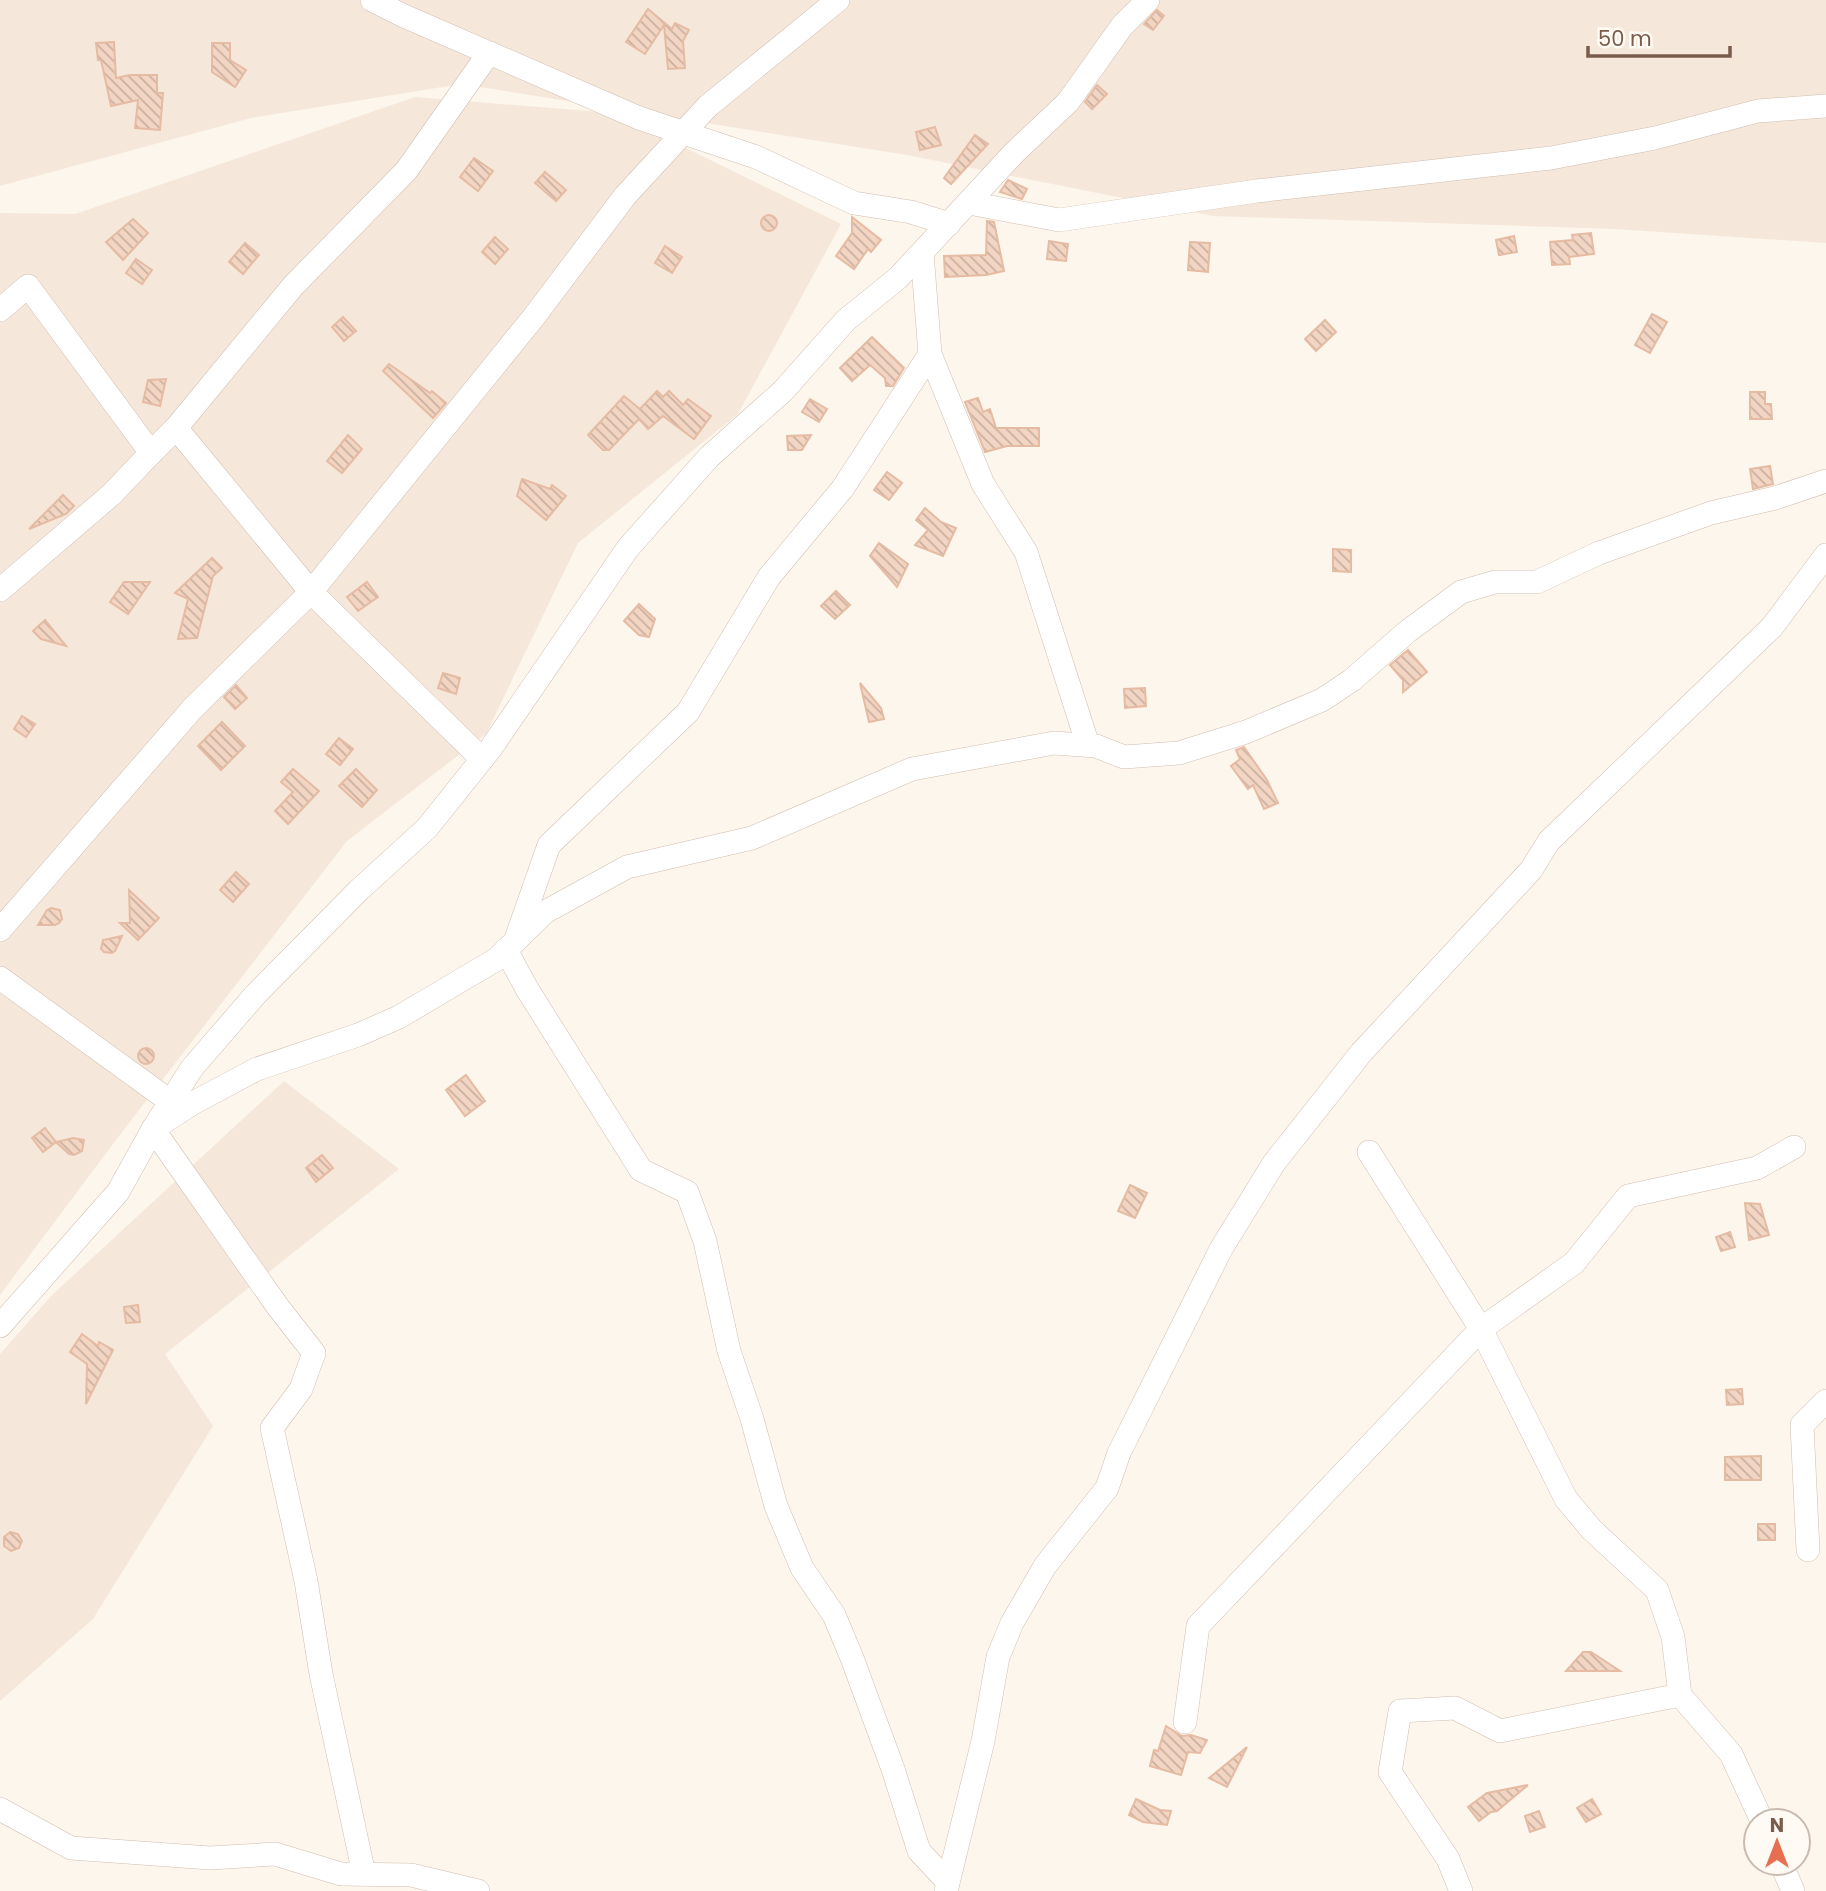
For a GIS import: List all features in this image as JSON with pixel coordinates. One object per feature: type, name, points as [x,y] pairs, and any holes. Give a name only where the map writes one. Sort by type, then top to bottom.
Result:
[{"type":"street","points":[[372,0],[639,118],[756,158],[854,203],[911,212],[950,224]]},
{"type":"street","points":[[0,930],[193,708],[311,592],[533,318],[625,196],[708,106],[838,0]]},
{"type":"street","points":[[0,1326],[118,1192],[153,1129],[192,1068],[256,994],[359,890],[427,828],[482,759],[628,548],[709,457],[783,391],[846,320],[898,278],[1014,153],[1068,102],[1122,26],[1148,0]]},
{"type":"street","points":[[0,590],[112,494],[176,428],[293,286],[406,171],[489,53]]},
{"type":"street","points":[[969,203],[1059,219],[1257,191],[1551,158],[1655,138],[1758,111],[1826,106]]},
{"type":"street","points":[[922,253],[930,354],[983,484],[1026,552],[1088,746]]},
{"type":"street","points":[[0,310],[28,286],[151,453]]},
{"type":"street","points":[[930,354],[843,488],[769,577],[688,712],[549,845],[510,946],[527,989],[641,1170],[687,1192],[705,1241],[729,1351],[752,1419],[776,1506],[802,1568],[834,1615],[852,1658],[893,1769],[919,1851],[947,1886]]},
{"type":"street","points":[[176,428],[311,592],[482,759]]},
{"type":"street","points":[[153,1129],[193,1103],[257,1069],[358,1035],[400,1017],[497,959],[545,912],[627,867],[752,838],[912,769],[1054,743],[1096,746],[1124,757],[1179,753],[1246,732],[1322,700],[1352,680],[1408,631],[1461,592],[1495,582],[1537,582],[1599,553],[1711,513],[1775,498],[1826,481]]},
{"type":"street","points":[[947,1886],[983,1741],[998,1657],[1012,1623],[1045,1566],[1107,1488],[1119,1453],[1221,1249],[1274,1163],[1361,1053],[1531,870],[1549,841],[1772,627],[1826,555]]},
{"type":"street","points":[[0,978],[171,1102]]},
{"type":"street","points":[[153,1129],[270,1296],[314,1353],[302,1389],[272,1428],[301,1555],[321,1674],[364,1874]]},
{"type":"street","points":[[1185,1722],[1198,1626],[1481,1329],[1574,1263],[1628,1196],[1757,1168],[1794,1147]]},
{"type":"street","points":[[1368,1152],[1481,1329],[1566,1499],[1591,1530],[1657,1590],[1673,1637],[1679,1695],[1731,1754],[1756,1807]]},
{"type":"street","points":[[1808,1550],[1802,1425],[1826,1401]]},
{"type":"street","points":[[1461,1891],[1448,1859],[1390,1772],[1400,1711],[1455,1708],[1500,1731],[1679,1695]]},
{"type":"street","points":[[0,1809],[71,1847],[210,1858],[275,1854],[341,1874],[411,1875],[478,1891]]},
{"type":"shaded area","points":[[0,0],[1826,0],[1826,243],[1615,229],[1213,216],[907,155],[461,84],[251,118],[0,186]]},
{"type":"shaded area","points":[[415,97],[614,113],[841,224],[738,414],[578,543],[486,734],[347,841],[0,1295],[0,213],[75,214]]},
{"type":"shaded area","points":[[284,1081],[399,1169],[165,1354],[213,1426],[93,1619],[0,1701],[0,1354],[51,1296]]},
{"type":"building","points":[[648,9],[672,29],[675,23],[689,30],[683,41],[685,68],[668,69],[664,25],[645,54],[626,42]]},
{"type":"building","points":[[1157,10],[1164,16],[1153,30],[1144,24]]},
{"type":"building","points":[[114,42],[116,78],[157,75],[157,93],[163,93],[160,130],[135,128],[138,100],[111,106],[96,43]]},
{"type":"building","points":[[212,43],[230,43],[230,60],[246,70],[235,87],[212,72]]},
{"type":"building","points":[[1097,85],[1107,94],[1092,109],[1085,102]]},
{"type":"building","points":[[935,127],[941,145],[920,150],[916,132]]},
{"type":"building","points":[[975,135],[988,144],[951,184],[944,178]]},
{"type":"building","points":[[474,158],[493,171],[478,191],[460,177]]},
{"type":"building","points":[[545,172],[566,190],[556,201],[535,183]]},
{"type":"building","points":[[1008,180],[1027,189],[1022,199],[1000,192]]},
{"type":"building","points":[[769,215],[777,223],[769,231],[761,223]]},
{"type":"building","points":[[852,217],[881,240],[871,252],[868,249],[854,269],[836,256],[852,233]]},
{"type":"building","points":[[133,219],[148,233],[123,260],[106,242]]},
{"type":"building","points":[[987,221],[994,222],[1004,271],[986,275],[945,277],[944,256],[986,255]]},
{"type":"building","points":[[1591,233],[1594,254],[1569,257],[1570,264],[1552,265],[1550,242],[1573,240],[1572,235]]},
{"type":"building","points":[[1514,236],[1517,252],[1499,255],[1496,240]]},
{"type":"building","points":[[495,237],[508,249],[495,264],[482,252]]},
{"type":"building","points":[[1049,241],[1068,244],[1066,261],[1047,259]]},
{"type":"building","points":[[1190,242],[1210,243],[1208,272],[1188,270]]},
{"type":"building","points":[[245,243],[259,255],[243,274],[229,262]]},
{"type":"building","points":[[665,246],[682,257],[672,273],[655,263]]},
{"type":"building","points":[[136,259],[152,270],[142,284],[126,273]]},
{"type":"building","points":[[1652,314],[1667,322],[1650,353],[1635,345]]},
{"type":"building","points":[[343,317],[356,331],[344,341],[332,327]]},
{"type":"building","points":[[1325,320],[1336,332],[1316,351],[1305,339]]},
{"type":"building","points":[[872,337],[904,368],[893,386],[886,386],[885,378],[870,365],[852,381],[840,368]]},
{"type":"building","points":[[389,364],[446,403],[433,418],[383,371]]},
{"type":"building","points":[[166,379],[160,406],[143,402],[148,380]]},
{"type":"building","points":[[657,391],[663,397],[669,391],[683,405],[688,399],[711,416],[694,439],[663,416],[648,429],[639,419],[609,450],[603,450],[588,435],[624,396],[640,409]]},
{"type":"building","points":[[1750,392],[1765,392],[1765,404],[1771,404],[1772,419],[1750,419]]},
{"type":"building","points":[[978,398],[983,412],[990,409],[996,428],[1039,428],[1039,446],[1007,446],[985,452],[965,402]]},
{"type":"building","points":[[810,399],[827,409],[819,422],[802,412]]},
{"type":"building","points":[[348,435],[362,449],[342,473],[327,461]]},
{"type":"building","points":[[811,435],[802,450],[788,450],[787,436]]},
{"type":"building","points":[[1770,466],[1773,484],[1753,489],[1750,469]]},
{"type":"building","points":[[887,472],[902,483],[889,500],[874,490]]},
{"type":"building","points":[[522,479],[550,489],[552,485],[566,496],[546,520],[517,496]]},
{"type":"building","points":[[63,495],[74,506],[66,514],[29,529]]},
{"type":"building","points":[[925,508],[941,522],[956,528],[943,556],[915,545],[928,530],[916,520]]},
{"type":"building","points":[[879,543],[908,564],[897,587],[870,556]]},
{"type":"building","points":[[1333,549],[1351,550],[1351,572],[1333,571]]},
{"type":"building","points":[[212,558],[222,568],[213,576],[197,638],[178,639],[188,599],[175,593]]},
{"type":"building","points":[[124,582],[150,582],[128,614],[110,602]]},
{"type":"building","points":[[367,582],[378,597],[358,611],[347,597]]},
{"type":"building","points":[[836,591],[850,605],[835,619],[821,606]]},
{"type":"building","points":[[639,604],[655,619],[649,637],[639,635],[624,621]]},
{"type":"building","points":[[45,620],[66,646],[41,639],[33,631]]},
{"type":"building","points":[[1408,650],[1427,672],[1403,692],[1403,680],[1390,665]]},
{"type":"building","points":[[443,673],[460,678],[456,694],[438,688]]},
{"type":"building","points":[[860,683],[881,708],[884,719],[869,722]]},
{"type":"building","points":[[236,685],[247,698],[235,709],[224,697]]},
{"type":"building","points":[[1145,688],[1146,706],[1125,708],[1124,689]]},
{"type":"building","points":[[22,716],[35,724],[26,737],[14,729]]},
{"type":"building","points":[[222,722],[245,746],[221,770],[198,746]]},
{"type":"building","points":[[339,738],[353,749],[340,765],[326,754]]},
{"type":"building","points":[[1244,747],[1267,780],[1278,803],[1264,809],[1253,785],[1248,789],[1231,766],[1240,759],[1236,750]]},
{"type":"building","points":[[293,769],[319,791],[288,824],[275,811],[293,792],[281,782]]},
{"type":"building","points":[[356,769],[377,790],[362,807],[339,786]]},
{"type":"building","points":[[236,872],[249,884],[233,902],[220,890]]},
{"type":"building","points":[[129,890],[159,918],[138,940],[120,923],[130,923]]},
{"type":"building","points":[[47,910],[60,910],[62,919],[59,923],[38,925]]},
{"type":"building","points":[[122,936],[112,953],[101,949],[103,940]]},
{"type":"building","points":[[146,1048],[152,1050],[152,1062],[146,1064],[140,1062],[138,1056],[140,1050]]},
{"type":"building","points":[[466,1075],[485,1101],[465,1116],[446,1090]]},
{"type":"building","points":[[45,1128],[56,1142],[43,1152],[32,1138]]},
{"type":"building","points":[[73,1138],[84,1140],[82,1151],[74,1155],[69,1154],[56,1142]]},
{"type":"building","points":[[322,1155],[333,1168],[316,1182],[306,1168]]},
{"type":"building","points":[[1130,1185],[1147,1193],[1135,1218],[1118,1211]]},
{"type":"building","points":[[1745,1203],[1760,1204],[1769,1235],[1749,1240]]},
{"type":"building","points":[[1730,1232],[1735,1247],[1721,1251],[1716,1237]]},
{"type":"building","points":[[138,1305],[140,1322],[126,1323],[124,1307]]},
{"type":"building","points":[[82,1334],[98,1346],[99,1342],[113,1350],[86,1404],[87,1364],[70,1352]]},
{"type":"building","points":[[1742,1389],[1743,1404],[1727,1405],[1726,1390]]},
{"type":"building","points":[[1761,1456],[1761,1480],[1725,1480],[1725,1457]]},
{"type":"building","points":[[1758,1524],[1775,1524],[1775,1540],[1758,1540]]},
{"type":"building","points":[[10,1532],[18,1534],[22,1541],[19,1548],[11,1551],[4,1546],[4,1537]]},
{"type":"building","points":[[1583,1652],[1591,1652],[1620,1671],[1566,1671]]},
{"type":"building","points":[[1166,1726],[1182,1736],[1191,1735],[1207,1740],[1200,1753],[1188,1752],[1181,1775],[1150,1766],[1154,1750],[1158,1751]]},
{"type":"building","points":[[1247,1747],[1227,1787],[1209,1778]]},
{"type":"building","points":[[1528,1785],[1497,1811],[1479,1821],[1468,1807],[1487,1793]]},
{"type":"building","points":[[1136,1799],[1160,1810],[1171,1811],[1167,1825],[1143,1822],[1129,1815]]},
{"type":"building","points":[[1592,1799],[1601,1814],[1586,1822],[1577,1808]]},
{"type":"building","points":[[1539,1811],[1545,1827],[1530,1832],[1525,1816]]}]
